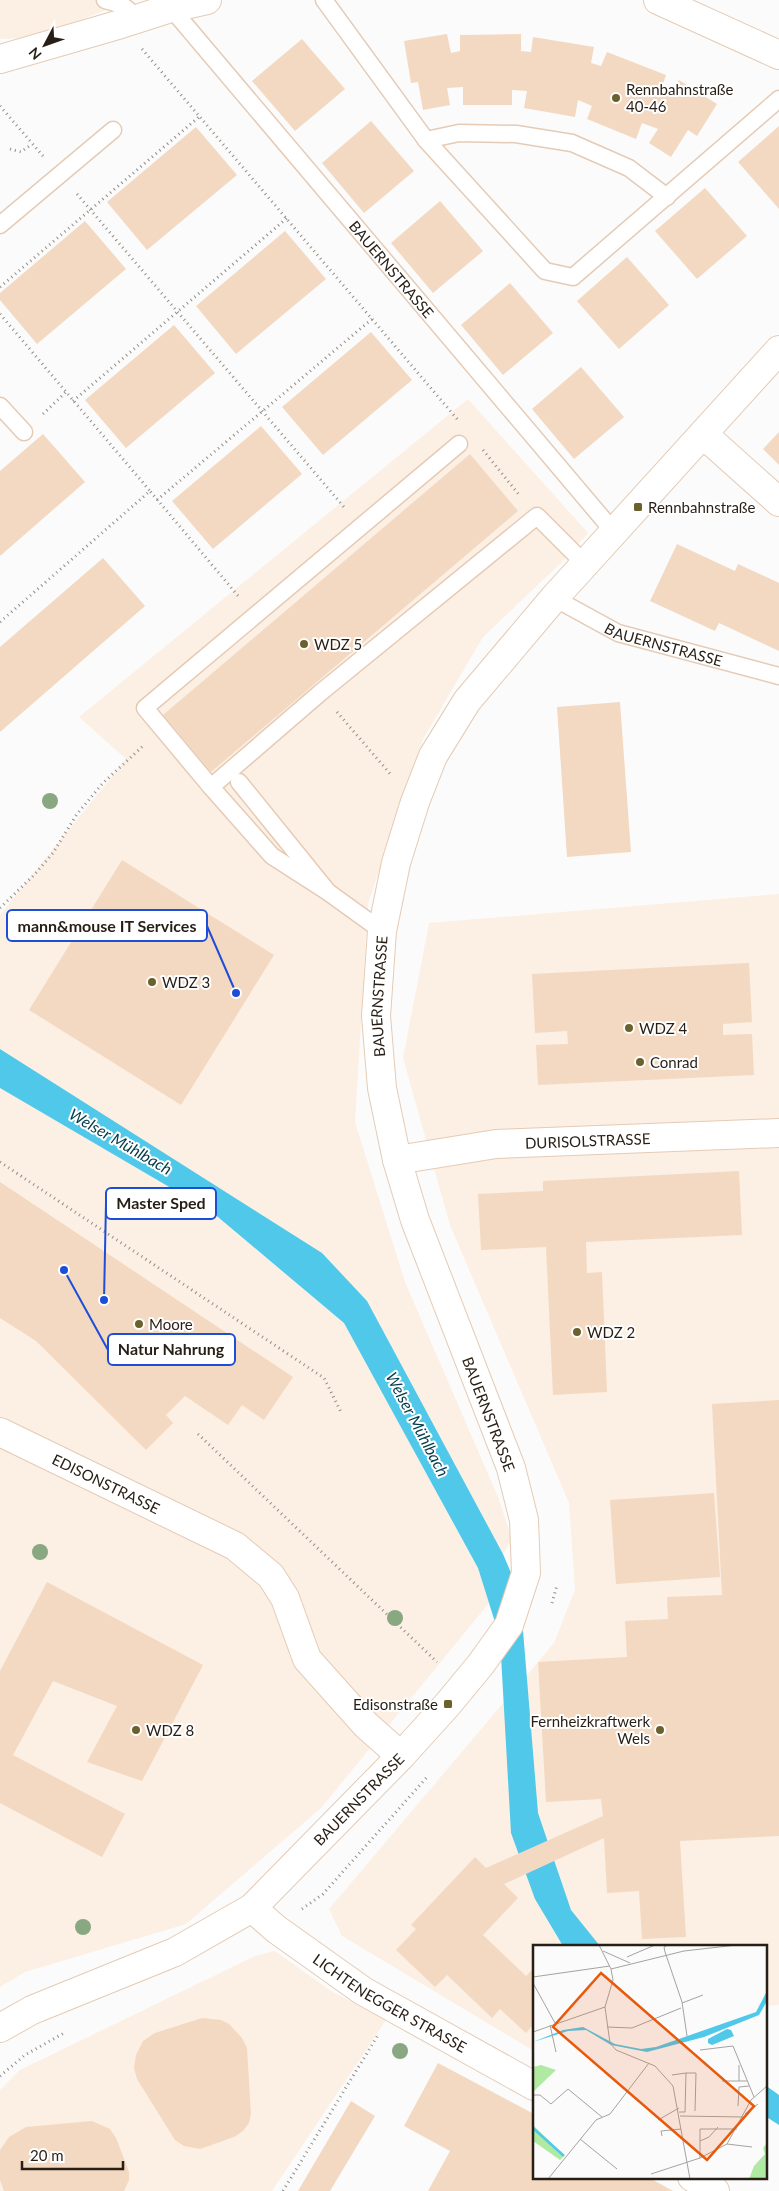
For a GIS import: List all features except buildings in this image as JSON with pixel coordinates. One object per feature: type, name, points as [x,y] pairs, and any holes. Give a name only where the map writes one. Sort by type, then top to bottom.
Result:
[{"type":"street","points":[[0,59],[171,8],[207,0]]},
{"type":"street","points":[[658,0],[779,55]]},
{"type":"street","name":"BAUERNSTRASSE","points":[[0,2028],[32,2010],[175,1952],[252,1908],[401,1756],[481,1664],[509,1625],[526,1573],[524,1520],[511,1468],[415,1220],[397,1160],[382,1088],[376,1016],[382,931],[396,863],[432,756],[468,701],[584,564],[779,350]]},
{"type":"street","points":[[703,434],[779,502]]},
{"type":"street","name":"DURISOLSTRASSE","points":[[397,1160],[496,1144],[779,1133]]},
{"type":"street","name":"EDISONSTRASSE","points":[[0,1432],[235,1546],[271,1576],[285,1598],[307,1659],[366,1725],[401,1756]]},
{"type":"street","name":"LICHTENEGGER STRASSE","points":[[252,1908],[276,1929],[363,1991],[533,2085]]},
{"type":"street","points":[[694,2178],[715,2191]]},
{"type":"lane","points":[[105,0],[122,5],[129,21]]},
{"type":"lane","points":[[324,0],[426,140],[545,271],[573,277],[779,100]]},
{"type":"lane","name":"BAUERNSTRASSE","points":[[171,8],[614,532]]},
{"type":"lane","points":[[0,225],[113,130]]},
{"type":"lane","points":[[426,140],[459,133],[516,134],[572,143],[629,168],[667,197]]},
{"type":"lane","points":[[0,406],[24,432]]},
{"type":"lane","points":[[382,931],[328,892],[272,856],[145,708],[465,439]]},
{"type":"lane","points":[[211,787],[320,693],[537,516],[584,564]]},
{"type":"lane","name":"BAUERNSTRASSE","points":[[554,598],[618,633],[779,676]]},
{"type":"lane","points":[[239,782],[328,892]]},
{"type":"path","points":[[129,21],[200,116],[372,319],[465,439],[537,516]]},
{"type":"path","points":[[0,106],[45,159]]},
{"type":"path","points":[[0,287],[200,116]]},
{"type":"path","points":[[10,149],[20,152],[32,144]]},
{"type":"path","points":[[71,188],[361,526]]},
{"type":"path","points":[[73,401],[287,218]]},
{"type":"path","points":[[0,314],[255,615]]},
{"type":"path","points":[[158,500],[372,319]]},
{"type":"path","points":[[0,622],[150,491]]},
{"type":"path","points":[[320,693],[415,802]]},
{"type":"path","points":[[0,908],[34,875],[53,852],[77,814],[103,783],[162,729]]},
{"type":"path","points":[[0,1162],[324,1378],[342,1414]]},
{"type":"path","points":[[198,1434],[437,1662]]},
{"type":"path","points":[[283,2191],[394,2009]]},
{"type":"shaded area","points":[[0,0],[130,0],[38,37],[0,39]]},
{"type":"shaded area","points":[[468,399],[588,533],[565,559],[483,637],[423,739],[368,904],[355,1122],[405,1282],[498,1497],[512,1539],[503,1554],[367,1301],[0,1049],[0,915],[126,759],[79,717]]},
{"type":"shaded area","points":[[779,894],[779,2005],[766,2006],[766,1945],[533,1945],[533,2050],[342,1936],[329,1909],[554,1643],[575,1590],[569,1503],[450,1225],[403,1058],[429,923]]},
{"type":"shaded area","points":[[0,1088],[212,1212],[344,1323],[478,1568],[489,1603],[321,1808],[186,1924],[25,1972],[0,1987]]},
{"type":"shaded area","points":[[275,1951],[331,1991],[386,2020],[272,2191],[0,2191],[0,2090],[20,2070],[255,1956]]},
{"type":"water","name":"Welser Mühlbach","points":[[0,1049],[322,1253],[367,1301],[503,1554],[520,1594],[538,1813],[571,1910],[599,1945],[562,1945],[535,1899],[511,1833],[500,1638],[478,1568],[344,1323],[212,1212],[0,1088]]},
{"type":"water","points":[[766,2086],[779,2095],[779,2125],[766,2117]]},
{"type":"place","name":"Rennbahnstraße 40-46","points":[[616,98]]},
{"type":"place","name":"Rennbahnstraße","points":[[638,507]]},
{"type":"place","name":"WDZ 5","points":[[304,644]]},
{"type":"place","name":"WDZ 3","points":[[152,982]]},
{"type":"place","name":"mann&mouse IT Services","points":[[236,993]]},
{"type":"place","name":"WDZ 4","points":[[629,1028]]},
{"type":"place","name":"Conrad","points":[[640,1062]]},
{"type":"place","name":"Natur Nahrung","points":[[64,1270]]},
{"type":"place","name":"Master Sped","points":[[104,1300]]},
{"type":"place","name":"Moore","points":[[139,1324]]},
{"type":"place","name":"WDZ 2","points":[[577,1332]]},
{"type":"place","name":"Edisonstraße","points":[[448,1704]]},
{"type":"place","name":"WDZ 8","points":[[136,1730]]},
{"type":"place","name":"Fernheizkraftwerk Wels","points":[[660,1730]]}]
